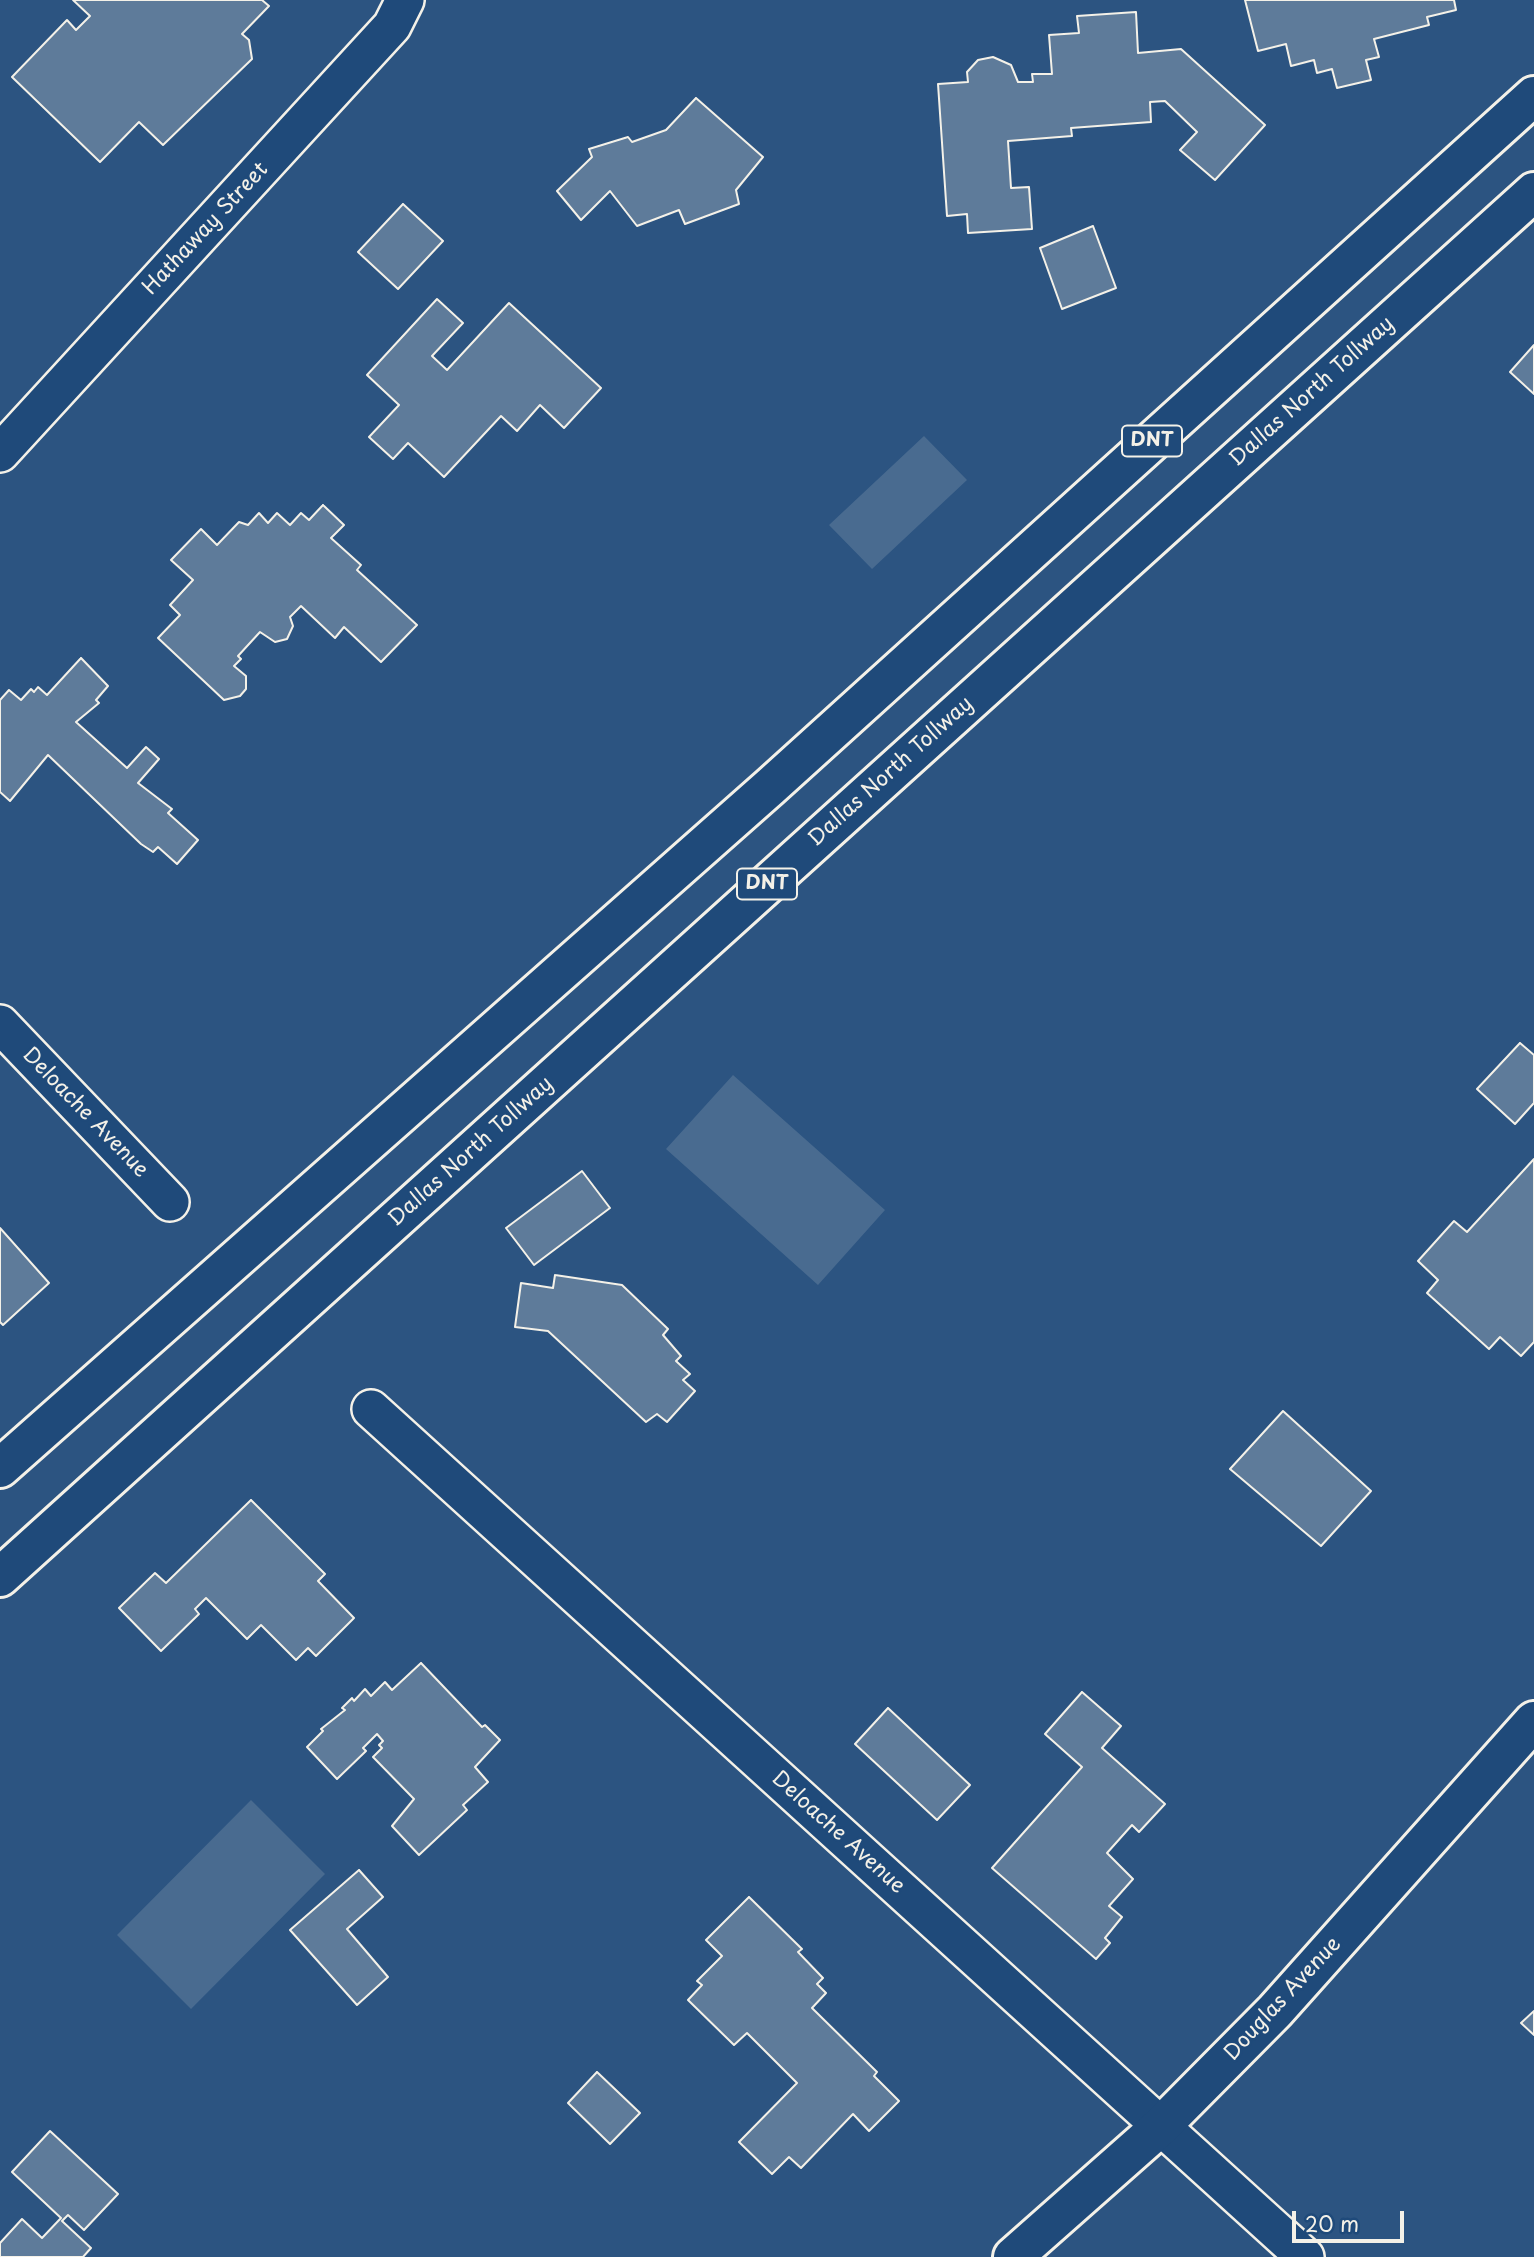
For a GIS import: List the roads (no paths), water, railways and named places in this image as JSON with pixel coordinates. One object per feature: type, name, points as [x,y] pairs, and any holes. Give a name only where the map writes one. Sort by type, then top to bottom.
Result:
[{"type":"main road","name":"DNT","points":[[0,1468],[759,796],[1534,96]]},
{"type":"main road","name":"Dallas North Tollway","points":[[0,1577],[1534,192]]},
{"type":"main road","name":"Douglas Avenue","points":[[1013,2257],[1160,2127],[1275,2011],[1534,1721]]},
{"type":"street","name":"Hathaway Street","points":[[0,453],[392,26],[405,0]]},
{"type":"street","name":"Deloache Avenue","points":[[0,1024],[170,1202]]},
{"type":"street","name":"Deloache Avenue","points":[[371,1409],[1305,2257]]}]
